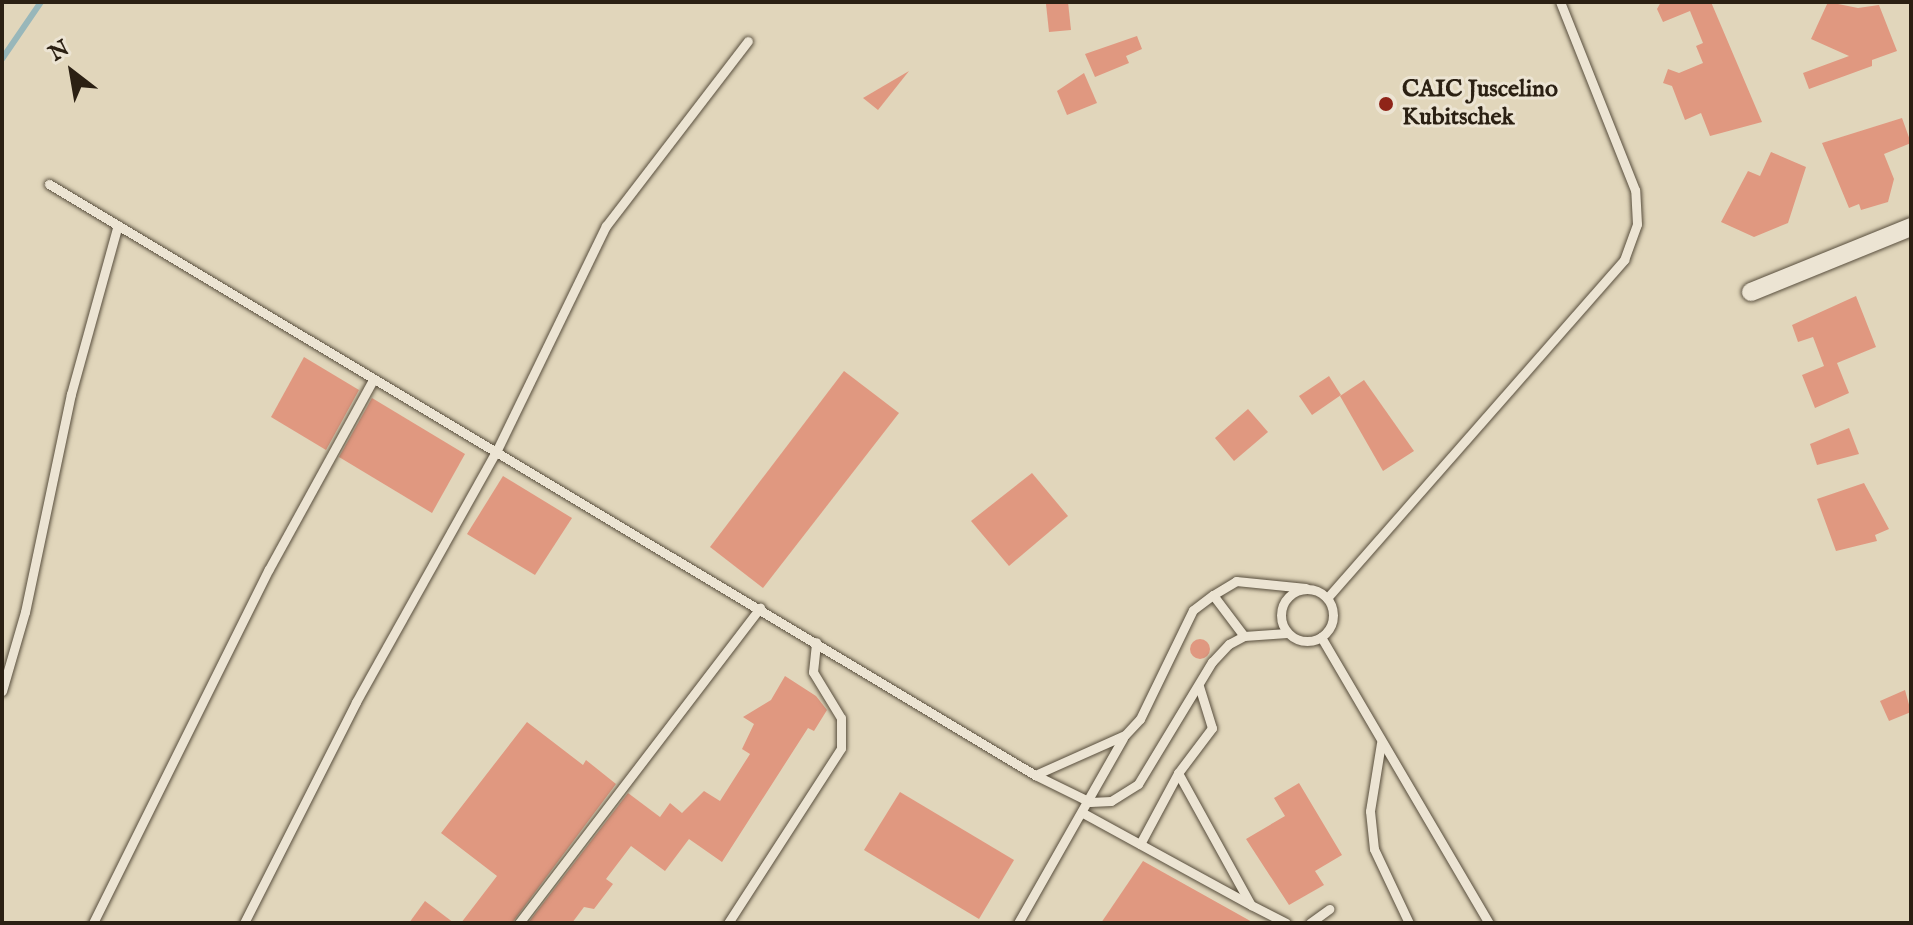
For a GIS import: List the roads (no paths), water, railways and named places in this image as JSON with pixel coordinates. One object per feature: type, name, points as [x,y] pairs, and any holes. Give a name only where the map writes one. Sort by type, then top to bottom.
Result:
[{"type":"street","points":[[1751,292],[1911,227]]},
{"type":"lane","points":[[1328,597],[1624,260],[1637,224],[1635,190],[1560,2]]},
{"type":"lane","points":[[244,923],[356,702],[497,450],[606,226],[748,41]]},
{"type":"lane","points":[[49,184],[1035,775],[1090,802],[1111,801],[1138,784],[1212,662],[1244,636],[1287,633]]},
{"type":"lane","points":[[2,691],[25,612],[71,394],[118,225]]},
{"type":"lane","points":[[93,923],[269,569],[373,380]]},
{"type":"lane","points":[[1018,923],[1090,802],[1125,735],[1140,719],[1193,610],[1236,581],[1306,588],[1328,597]]},
{"type":"lane","points":[[1306,588],[1286,599],[1281,622],[1287,633],[1298,640],[1321,637],[1334,618],[1328,597]]},
{"type":"lane","points":[[1213,595],[1244,636]]},
{"type":"lane","points":[[519,923],[760,608]]},
{"type":"lane","points":[[1321,637],[1489,923]]},
{"type":"lane","points":[[728,923],[841,748],[841,718],[813,672],[816,642]]},
{"type":"lane","points":[[1140,844],[1178,773],[1212,728],[1199,686]]},
{"type":"lane","points":[[1035,775],[1125,735]]},
{"type":"lane","points":[[1381,743],[1370,811],[1374,849],[1409,923]]},
{"type":"lane","points":[[1178,773],[1251,905]]},
{"type":"lane","points":[[1083,813],[1286,923]]},
{"type":"lane","points":[[1310,923],[1329,909]]},
{"type":"waterway","points":[[2,59],[41,2]]},
{"type":"place","name":"CAIC Juscelino Kubitschek","points":[[1386,104]]}]
